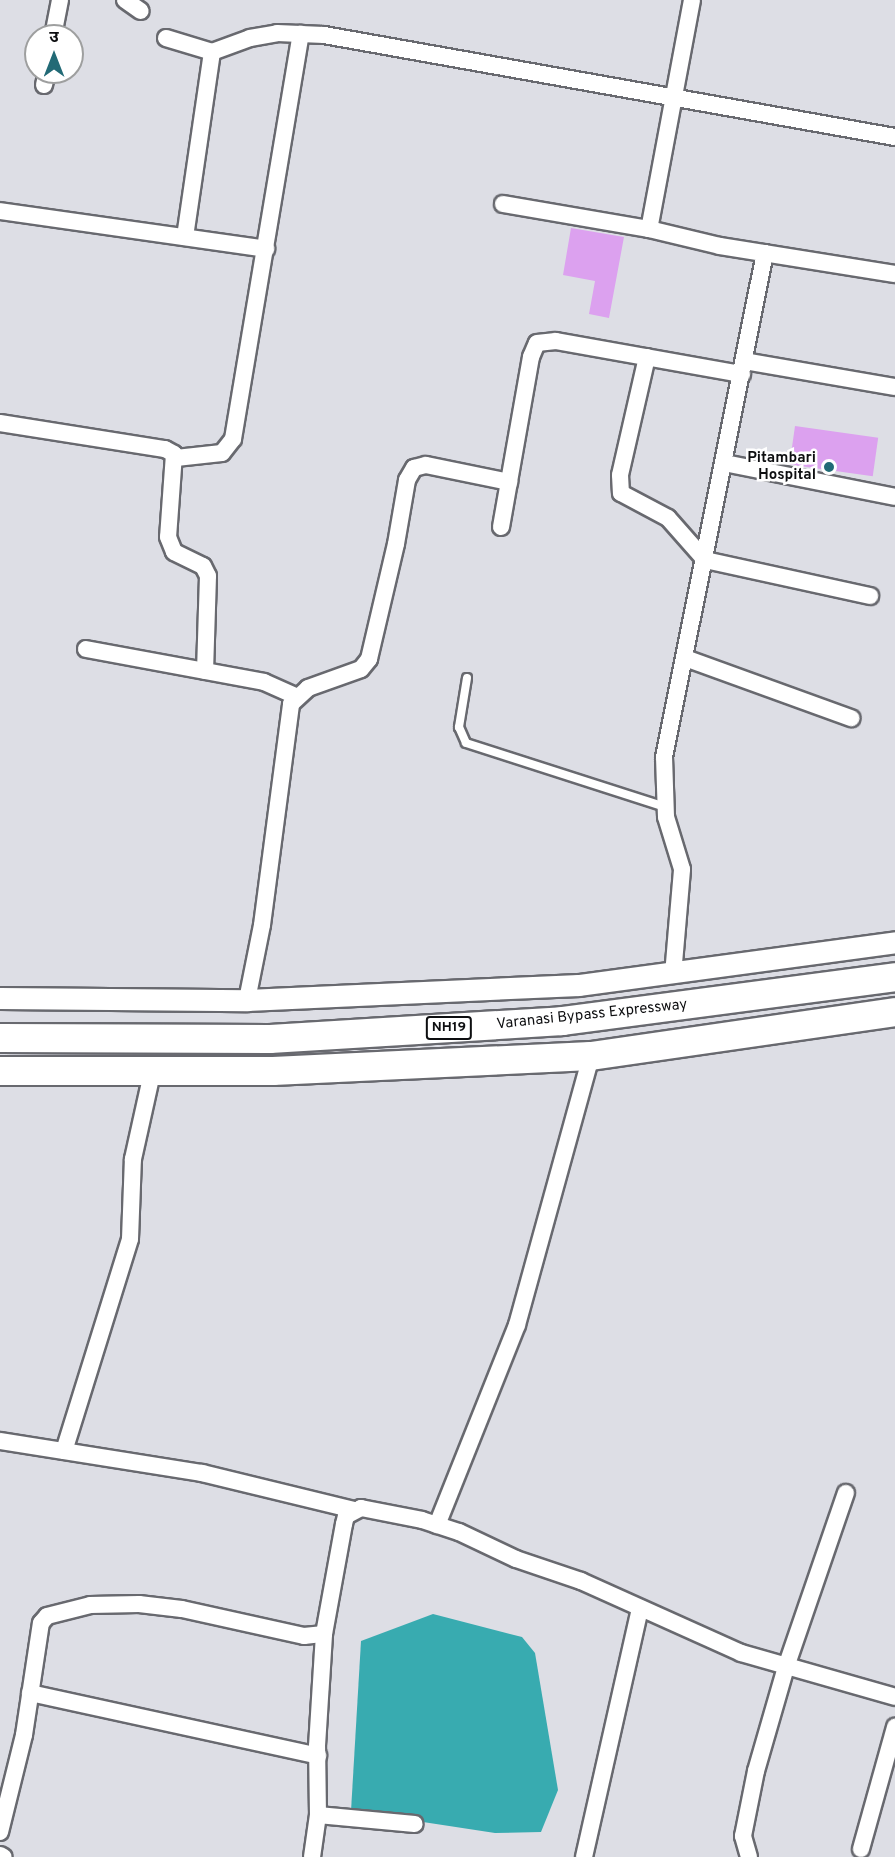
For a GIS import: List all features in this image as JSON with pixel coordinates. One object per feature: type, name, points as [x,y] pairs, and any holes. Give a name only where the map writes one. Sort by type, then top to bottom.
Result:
[{"type":"highway","name":"Varanasi Bypass Expressway","points":[[0,1038],[270,1039],[562,1021],[895,976]]},
{"type":"highway","points":[[0,1071],[152,1073],[591,1056],[895,1012]]},
{"type":"street","points":[[55,24],[60,0]]},
{"type":"street","points":[[125,0],[141,11]]},
{"type":"street","points":[[649,229],[692,0]]},
{"type":"street","points":[[0,423],[165,449],[176,458],[215,455],[229,448],[266,249],[301,34]]},
{"type":"street","points":[[166,38],[212,52],[250,38],[301,34],[324,35],[895,137]]},
{"type":"street","points":[[185,237],[212,52]]},
{"type":"street","points":[[503,204],[649,229],[765,253],[895,274]]},
{"type":"street","points":[[0,211],[266,249]]},
{"type":"street","points":[[673,975],[682,869],[665,807],[664,757],[765,253]]},
{"type":"street","points":[[501,527],[531,357],[537,343],[556,341],[647,357],[895,387]]},
{"type":"street","points":[[647,357],[619,486],[630,500],[668,518],[705,560],[870,596]]},
{"type":"street","points":[[176,458],[168,537],[174,552],[203,566],[208,576],[205,671]]},
{"type":"street","points":[[724,463],[895,497]]},
{"type":"street","points":[[248,1000],[262,925],[284,733],[296,696],[322,681],[361,669],[374,648],[407,480],[414,468],[426,465],[509,482]]},
{"type":"street","points":[[87,648],[264,682],[296,696]]},
{"type":"street","points":[[685,658],[851,718]]},
{"type":"street","points":[[0,998],[248,1000],[579,985],[673,975],[895,942]]},
{"type":"street","points":[[437,1525],[517,1325],[591,1056]]},
{"type":"street","points":[[64,1451],[130,1239],[133,1159],[152,1073]]},
{"type":"street","points":[[0,1441],[202,1473],[291,1498],[354,1510],[375,1510],[437,1525],[516,1559],[581,1581],[741,1653],[895,1697]]},
{"type":"street","points":[[749,1857],[743,1836],[745,1823],[786,1667],[846,1493]]},
{"type":"street","points":[[314,1857],[318,1815],[318,1755],[324,1634],[344,1524],[354,1510]]},
{"type":"street","points":[[0,1832],[30,1693],[41,1623],[56,1612],[90,1605],[182,1609],[304,1636],[324,1634]]},
{"type":"street","points":[[584,1857],[640,1608]]},
{"type":"street","points":[[30,1693],[318,1755]]},
{"type":"street","points":[[861,1849],[895,1727]]},
{"type":"street","points":[[318,1815],[416,1824]]},
{"type":"street","points":[[0,1855],[4,1857]]},
{"type":"lane","points":[[467,678],[459,727],[466,743],[665,807]]},
{"type":"water","points":[[433,1614],[522,1637],[535,1653],[558,1790],[541,1832],[495,1833],[351,1811],[361,1641]]},
{"type":"building","points":[[571,228],[624,237],[609,318],[589,314],[595,281],[563,275]]},
{"type":"building","points":[[795,426],[878,438],[873,476],[790,465]]},
{"type":"place","name":"Pitambari Hospital","points":[[829,467]]}]
